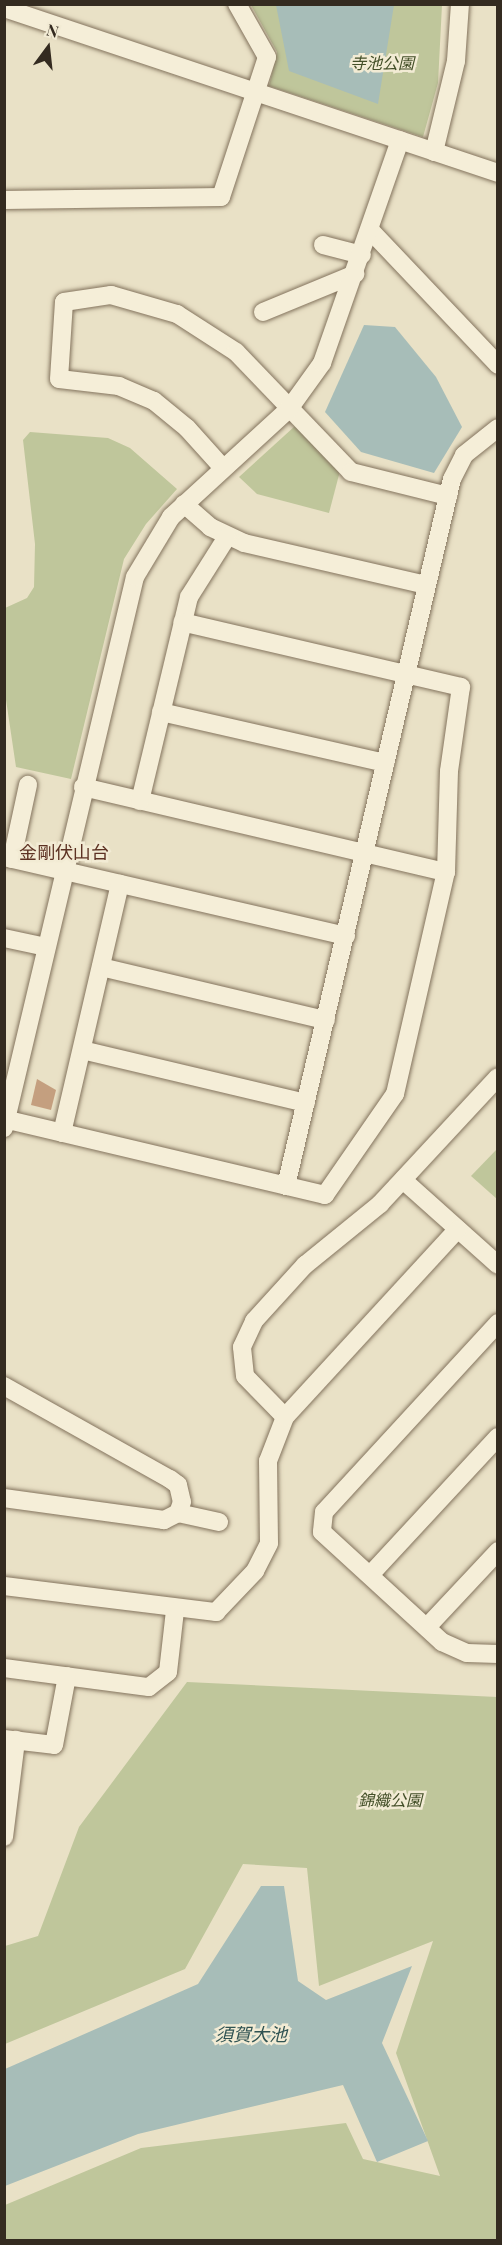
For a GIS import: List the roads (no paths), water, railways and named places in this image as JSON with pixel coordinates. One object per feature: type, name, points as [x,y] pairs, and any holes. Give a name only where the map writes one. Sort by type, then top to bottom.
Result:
[{"type":"street","points":[[4,200],[221,197],[267,57],[237,4]]},
{"type":"street","points":[[434,152],[456,62],[460,4]]},
{"type":"street","points":[[6,10],[498,173]]},
{"type":"street","points":[[182,622],[461,687],[449,771],[446,872],[395,1094],[325,1195],[62,1133],[5,1122],[83,787],[135,577],[155,537],[184,504],[290,408],[326,355],[356,274],[400,140]]},
{"type":"street","points":[[370,230],[498,365]]},
{"type":"street","points":[[323,245],[362,255]]},
{"type":"street","points":[[263,312],[356,274]]},
{"type":"street","points":[[223,468],[154,401],[119,386],[59,379],[64,302],[111,295],[177,314],[236,352],[351,472],[448,496]]},
{"type":"street","points":[[286,1186],[448,496],[464,455],[498,428]]},
{"type":"street","points":[[184,504],[228,537],[426,585]]},
{"type":"street","points":[[140,801],[182,622],[198,580],[228,537]]},
{"type":"street","points":[[161,712],[385,763]]},
{"type":"street","points":[[28,784],[8,858],[346,936]]},
{"type":"street","points":[[83,787],[446,872]]},
{"type":"street","points":[[62,1133],[120,884]]},
{"type":"street","points":[[4,938],[46,947]]},
{"type":"street","points":[[101,966],[326,1020]]},
{"type":"street","points":[[82,1050],[306,1103]]},
{"type":"street","points":[[285,1417],[245,1376],[241,1360],[245,1334],[305,1265],[364,1220],[498,1077]]},
{"type":"street","points":[[403,1180],[498,1265]]},
{"type":"street","points":[[4,1586],[175,1611],[216,1612],[263,1558],[272,1524],[268,1461],[285,1417],[458,1229]]},
{"type":"street","points":[[498,1323],[324,1512],[322,1532],[428,1628],[453,1647],[498,1654]]},
{"type":"street","points":[[4,1386],[178,1485],[182,1502],[178,1512],[164,1520],[4,1498]]},
{"type":"street","points":[[370,1575],[498,1437]]},
{"type":"street","points":[[178,1512],[219,1522]]},
{"type":"street","points":[[428,1628],[498,1551]]},
{"type":"street","points":[[4,1668],[141,1687],[157,1684],[168,1671],[175,1611]]},
{"type":"street","points":[[4,1837],[10,1739],[54,1745],[67,1676]]},
{"type":"water","points":[[276,5],[394,5],[378,104],[289,71]]},
{"type":"water","points":[[364,325],[395,327],[436,377],[462,427],[434,473],[361,452],[325,412]]},
{"type":"water","name":"須賀大池","points":[[261,1886],[284,1886],[298,1981],[326,2000],[412,1966],[382,2043],[428,2141],[377,2162],[343,2085],[138,2134],[5,2186],[5,2069],[198,1984]]},
{"type":"district","name":"金剛伏山台","points":[[64,852]]},
{"type":"park label","name":"寺池公園","points":[[382,63]]},
{"type":"park label","name":"錦織公園","points":[[390,1800]]}]
